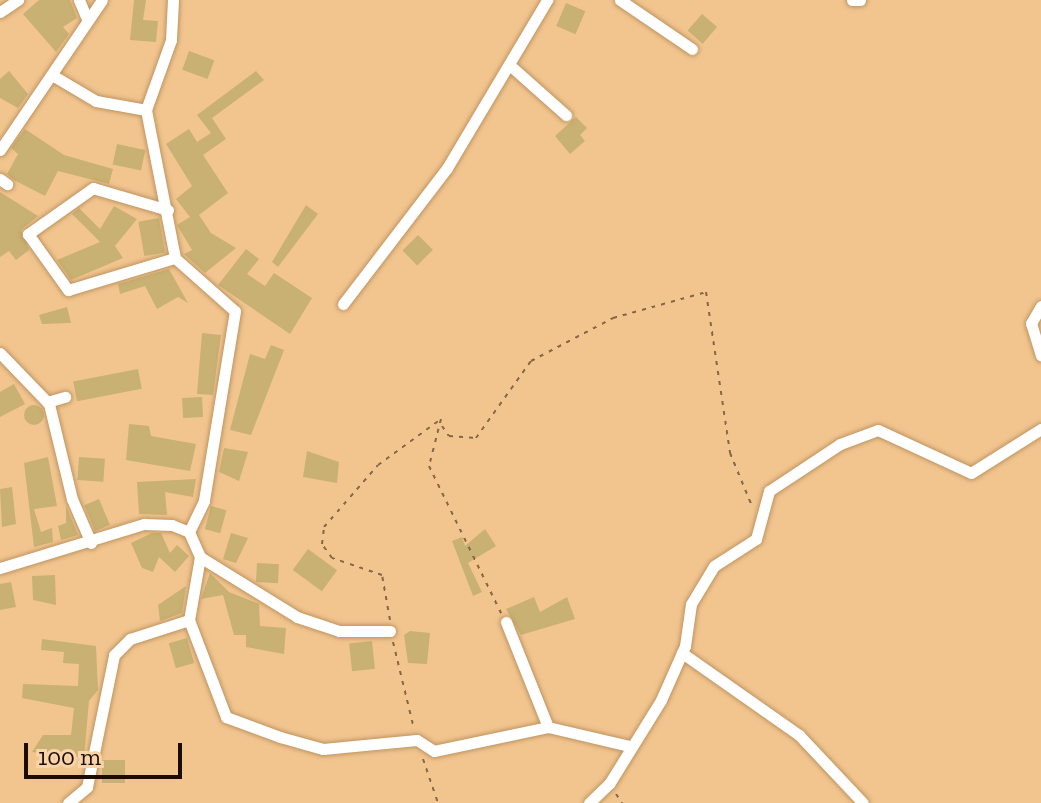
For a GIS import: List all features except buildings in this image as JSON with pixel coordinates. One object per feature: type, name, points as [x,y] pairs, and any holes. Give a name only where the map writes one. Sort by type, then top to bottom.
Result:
[{"type":"street","points":[[0,12],[18,0]]},
{"type":"street","points":[[79,0],[87,19]]},
{"type":"street","points":[[0,150],[102,0]]},
{"type":"street","points":[[173,0],[171,40],[146,110],[175,258],[235,311],[204,501],[189,532],[200,557],[189,620],[226,717],[323,749],[417,740],[434,751],[548,727],[629,746]]},
{"type":"street","points":[[343,304],[513,68],[547,0]]},
{"type":"street","points":[[620,0],[692,49]]},
{"type":"street","points":[[852,0],[860,0]]},
{"type":"street","points":[[513,68],[566,115]]},
{"type":"street","points":[[52,75],[96,101],[146,110]]},
{"type":"street","points":[[168,210],[93,188],[28,234],[68,290],[175,258]]},
{"type":"street","points":[[1041,306],[1031,323],[1041,356]]},
{"type":"street","points":[[0,353],[47,402],[72,499],[91,543]]},
{"type":"street","points":[[47,402],[65,397]]},
{"type":"street","points":[[589,803],[609,784],[682,653],[691,604],[714,566],[756,539],[769,491],[840,444],[878,430],[971,473],[1041,429]]},
{"type":"street","points":[[0,568],[91,543],[144,524],[189,532]]},
{"type":"street","points":[[200,557],[297,617],[339,631],[390,631]]},
{"type":"street","points":[[68,803],[87,787],[114,655],[130,639],[189,620]]},
{"type":"street","points":[[506,622],[548,727]]},
{"type":"street","points":[[682,653],[771,712],[863,803]]},
{"type":"path","points":[[442,426],[449,436],[476,438],[531,361],[613,318],[706,292],[730,453],[762,514]]},
{"type":"path","points":[[438,803],[417,740],[390,631],[382,575],[332,558],[322,544],[324,527],[378,465],[441,419],[442,426],[429,466],[506,622]]}]
